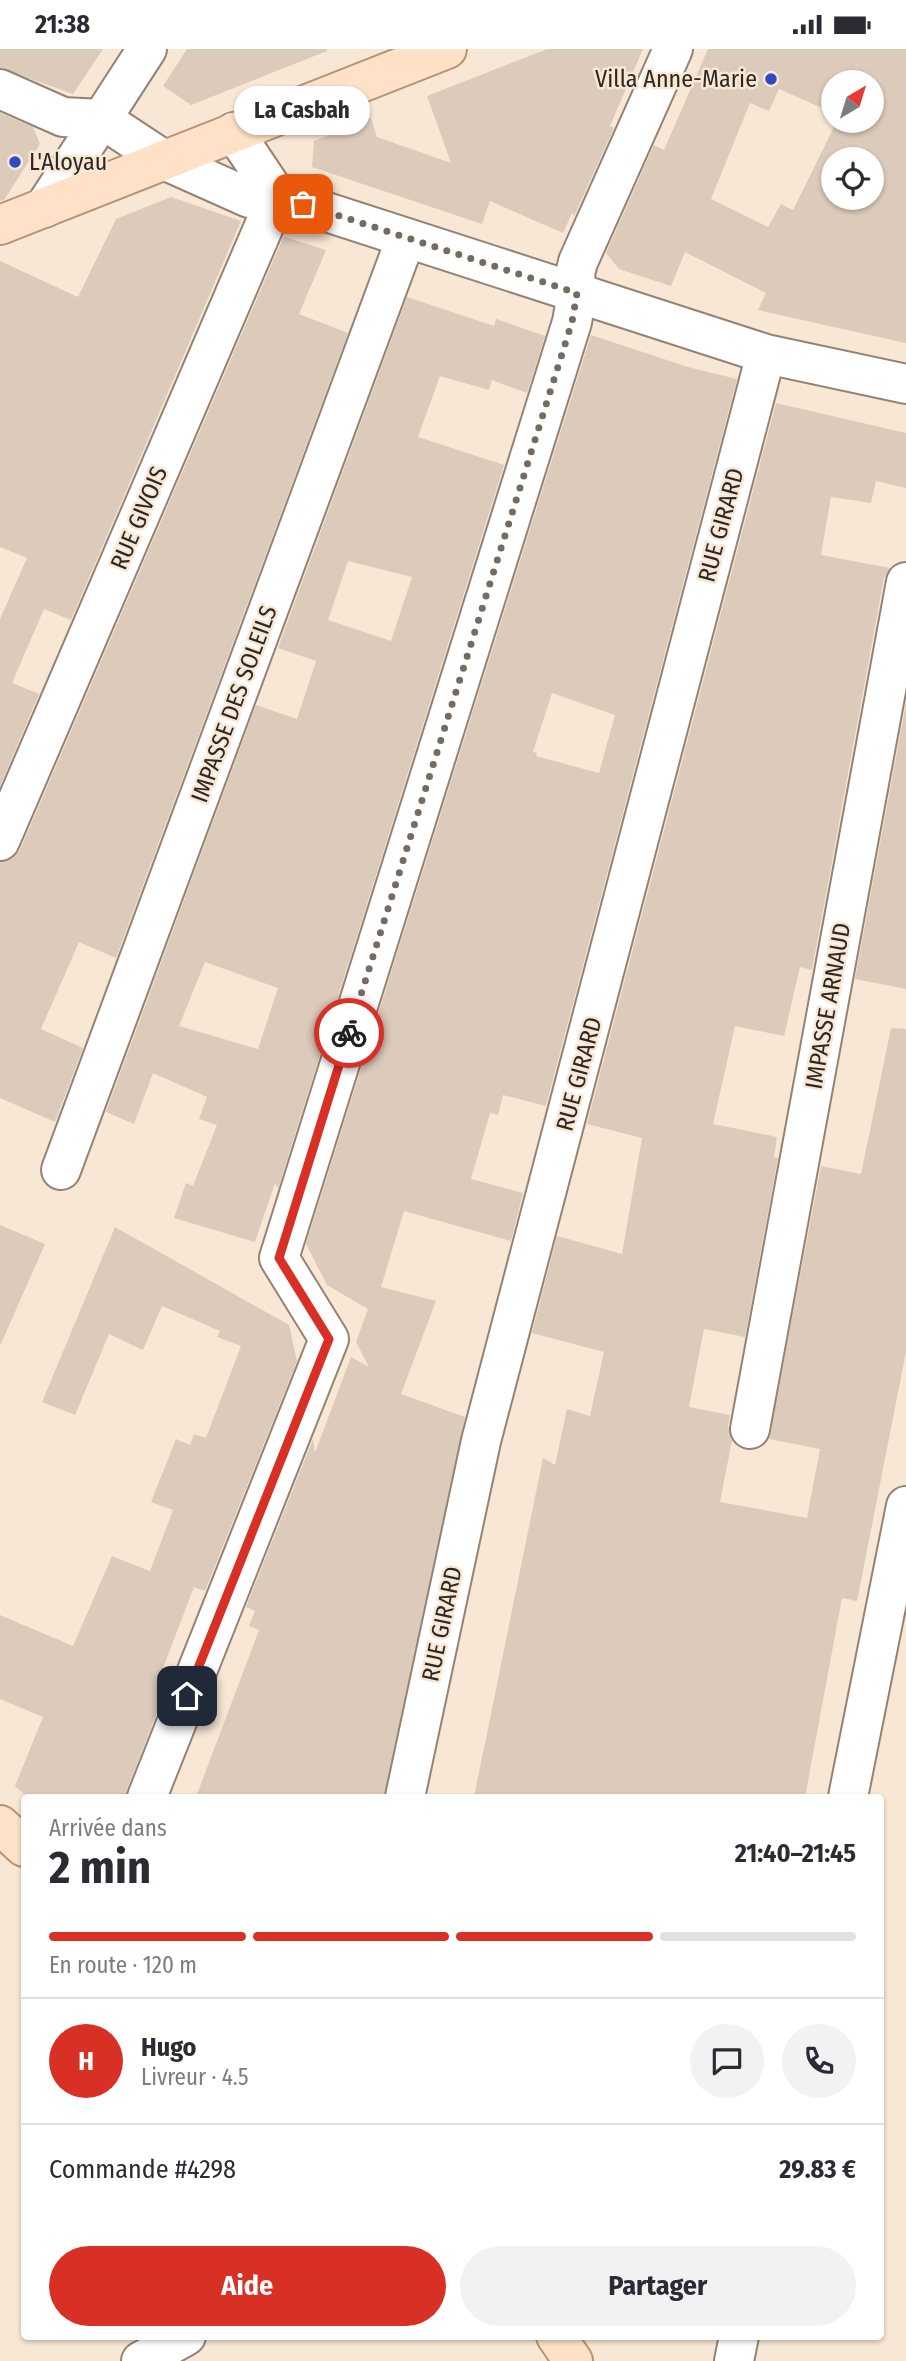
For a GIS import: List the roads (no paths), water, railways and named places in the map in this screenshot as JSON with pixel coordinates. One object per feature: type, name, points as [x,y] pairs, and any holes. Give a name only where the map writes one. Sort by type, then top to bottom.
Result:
[{"type":"main road","points":[[0,225],[447,49]]},
{"type":"main road","points":[[0,1825],[21,1844]]},
{"type":"main road","points":[[559,2340],[573,2361]]},
{"type":"street","points":[[44,208],[147,49]]},
{"type":"street","points":[[148,1794],[329,1339],[279,1258],[572,322],[578,262],[673,49]]},
{"type":"street","points":[[0,89],[63,117],[102,119],[164,160],[249,198],[277,196],[766,354],[906,384]]},
{"type":"street","points":[[234,132],[277,196]]},
{"type":"street","name":"RUE GIVOIS","points":[[0,841],[277,196]]},
{"type":"street","name":"IMPASSE DES SOLEILS","points":[[61,1170],[406,238]]},
{"type":"street","name":"RUE GIRARD","points":[[406,1794],[481,1440],[766,354]]},
{"type":"street","name":"IMPASSE ARNAUD","points":[[750,1429],[906,582]]},
{"type":"street","points":[[849,1794],[906,1506]]},
{"type":"street","points":[[141,2361],[179,2340]]},
{"type":"street","points":[[734,2361],[738,2340]]},
{"type":"place","name":"Villa Anne-Marie","points":[[771,79]]},
{"type":"place","name":"L'Aloyau","points":[[15,162]]},
{"type":"place","name":"La Casbah","points":[[303,204]]}]
